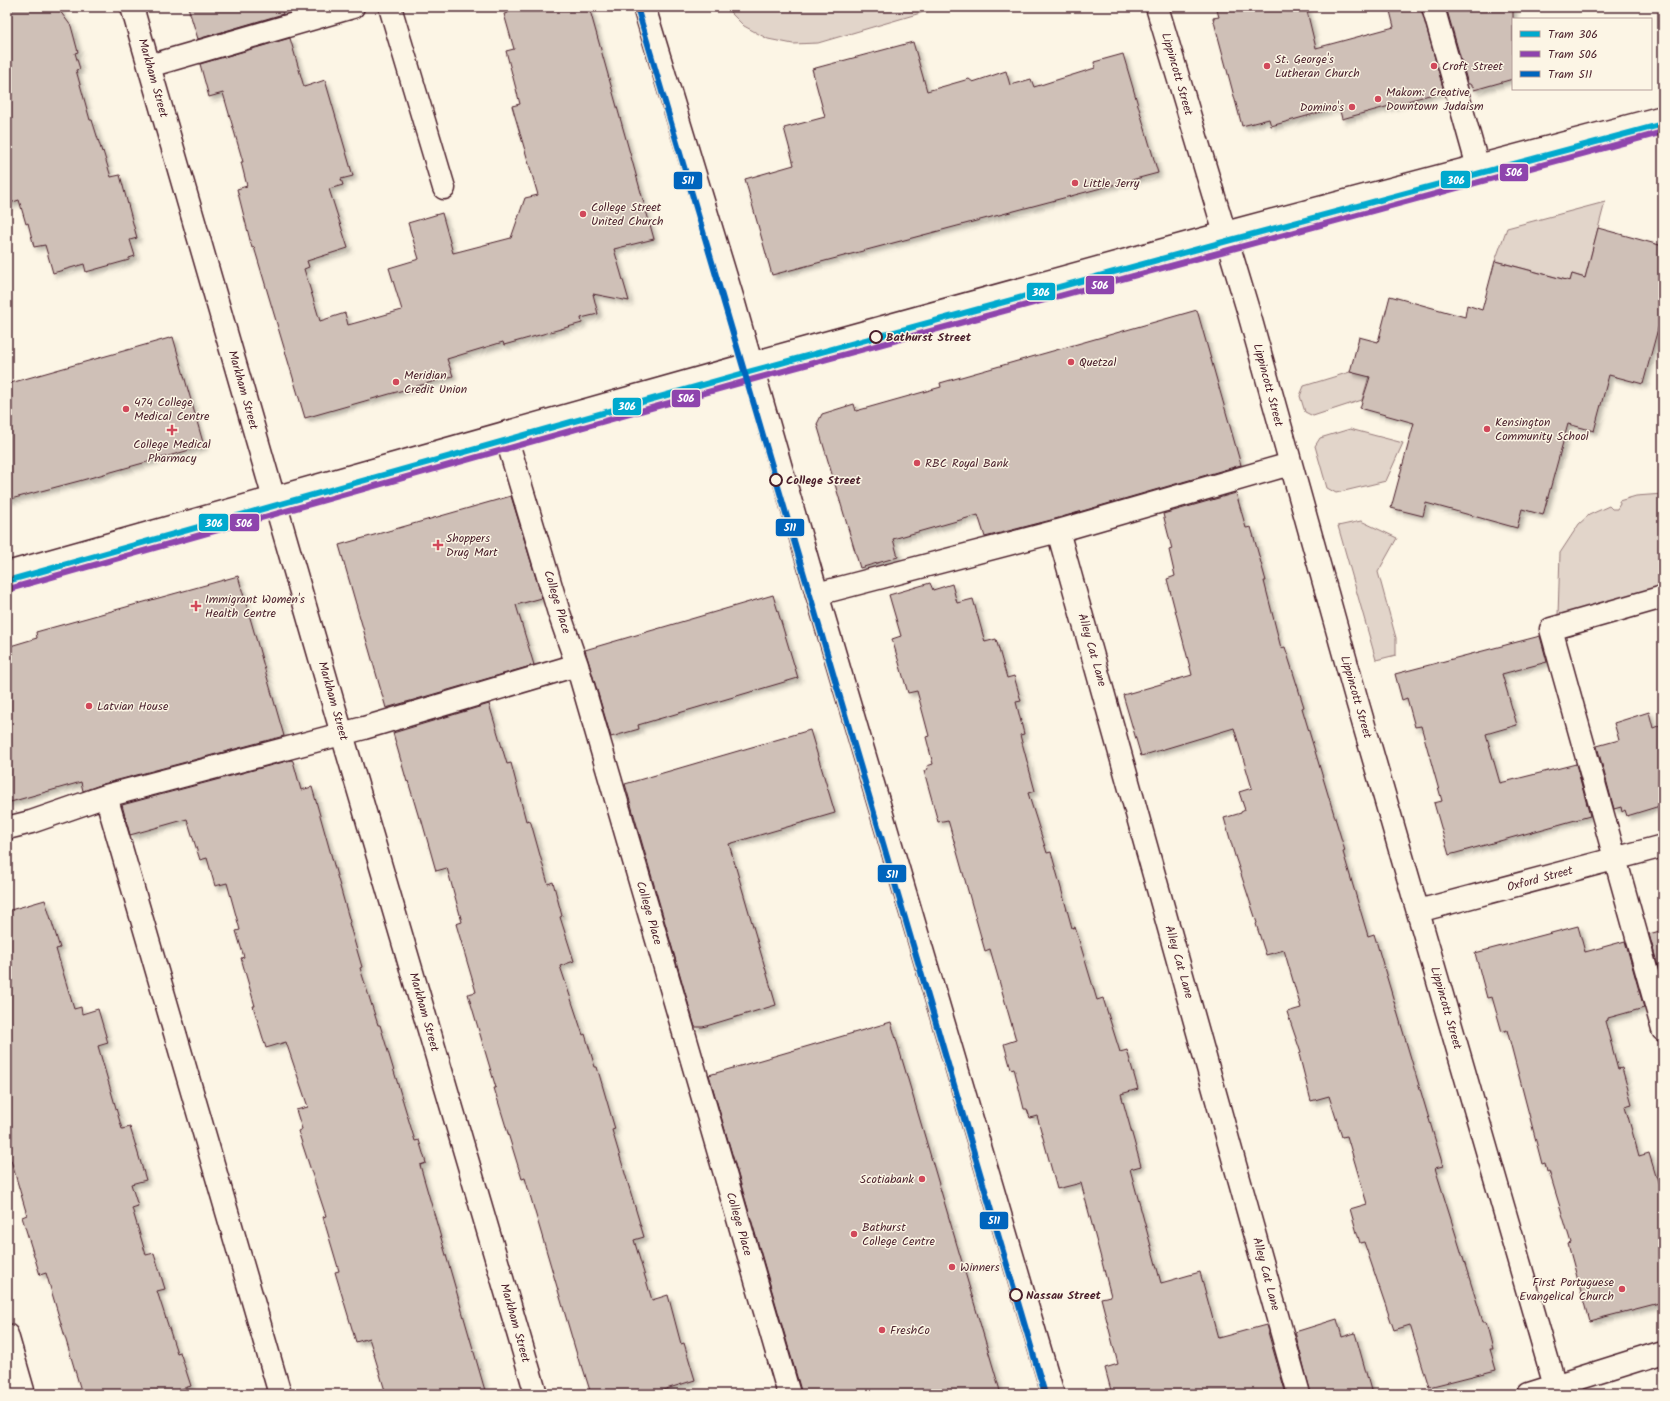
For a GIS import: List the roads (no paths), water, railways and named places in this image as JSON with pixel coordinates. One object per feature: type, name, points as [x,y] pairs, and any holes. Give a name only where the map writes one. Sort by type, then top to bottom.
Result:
[{"type":"street","name":"Markham Street","points":[[132,7],[342,734],[536,1394]]},
{"type":"street","points":[[150,66],[353,7]]},
{"type":"street","points":[[390,7],[444,188]]},
{"type":"street","points":[[644,7],[733,300],[750,364],[817,594],[1053,1394]]},
{"type":"street","name":"Lippincott Street","points":[[1157,7],[1225,234],[1555,1386]]},
{"type":"street","points":[[1433,7],[1478,167]]},
{"type":"street","points":[[7,573],[750,364],[1225,234],[1663,117]]},
{"type":"street","name":"College Place","points":[[505,433],[557,606],[577,665],[789,1394]]},
{"type":"street","points":[[817,594],[1058,530],[1290,464]]},
{"type":"street","name":"Alley Cat Lane","points":[[1058,530],[1299,1394]]},
{"type":"street","points":[[1663,597],[1551,629],[1663,1030]]},
{"type":"street","points":[[7,828],[31,822],[106,796],[342,734],[577,665]]},
{"type":"street","points":[[106,796],[280,1394]]},
{"type":"street","name":"Oxford Street","points":[[1418,911],[1663,846]]},
{"type":"street","points":[[7,1335],[24,1394]]},
{"type":"street","points":[[1529,1394],[1663,1352]]},
{"type":"tram line","name":"511","points":[[637,7],[1045,1394]]},
{"type":"tram line","name":"306","points":[[7,581],[752,371],[1663,124]]},
{"type":"tram line","name":"506","points":[[9,589],[754,379],[1663,132]]},
{"type":"place","name":"St. George's Lutheran Church","points":[[1267,66]]},
{"type":"place","name":"Croft Street","points":[[1434,66]]},
{"type":"place","name":"Makom: Creative Downtown Judaism","points":[[1378,99]]},
{"type":"place","name":"Domino's","points":[[1352,107]]},
{"type":"place","name":"Little Jerry","points":[[1075,183]]},
{"type":"place","name":"College Street United Church","points":[[583,214]]},
{"type":"place","name":"Bathurst Street","points":[[876,337]]},
{"type":"place","name":"Quetzal","points":[[1071,362]]},
{"type":"place","name":"Meridian Credit Union","points":[[396,382]]},
{"type":"place","name":"474 College Medical Centre","points":[[126,409]]},
{"type":"place","name":"Kensington Community School","points":[[1487,429]]},
{"type":"place","name":"College Medical Pharmacy","points":[[172,430]]},
{"type":"place","name":"RBC Royal Bank","points":[[917,463]]},
{"type":"place","name":"College Street","points":[[776,480]]},
{"type":"place","name":"Shoppers Drug Mart","points":[[438,545]]},
{"type":"place","name":"Immigrant Women's Health Centre","points":[[196,606]]},
{"type":"place","name":"Latvian House","points":[[89,706]]},
{"type":"place","name":"Scotiabank","points":[[922,1179]]},
{"type":"place","name":"Bathurst College Centre","points":[[854,1234]]},
{"type":"place","name":"Winners","points":[[952,1267]]},
{"type":"place","name":"First Portuguese Evangelical Church","points":[[1622,1289]]},
{"type":"place","name":"Nassau Street","points":[[1016,1295]]},
{"type":"place","name":"FreshCo","points":[[882,1330]]}]
